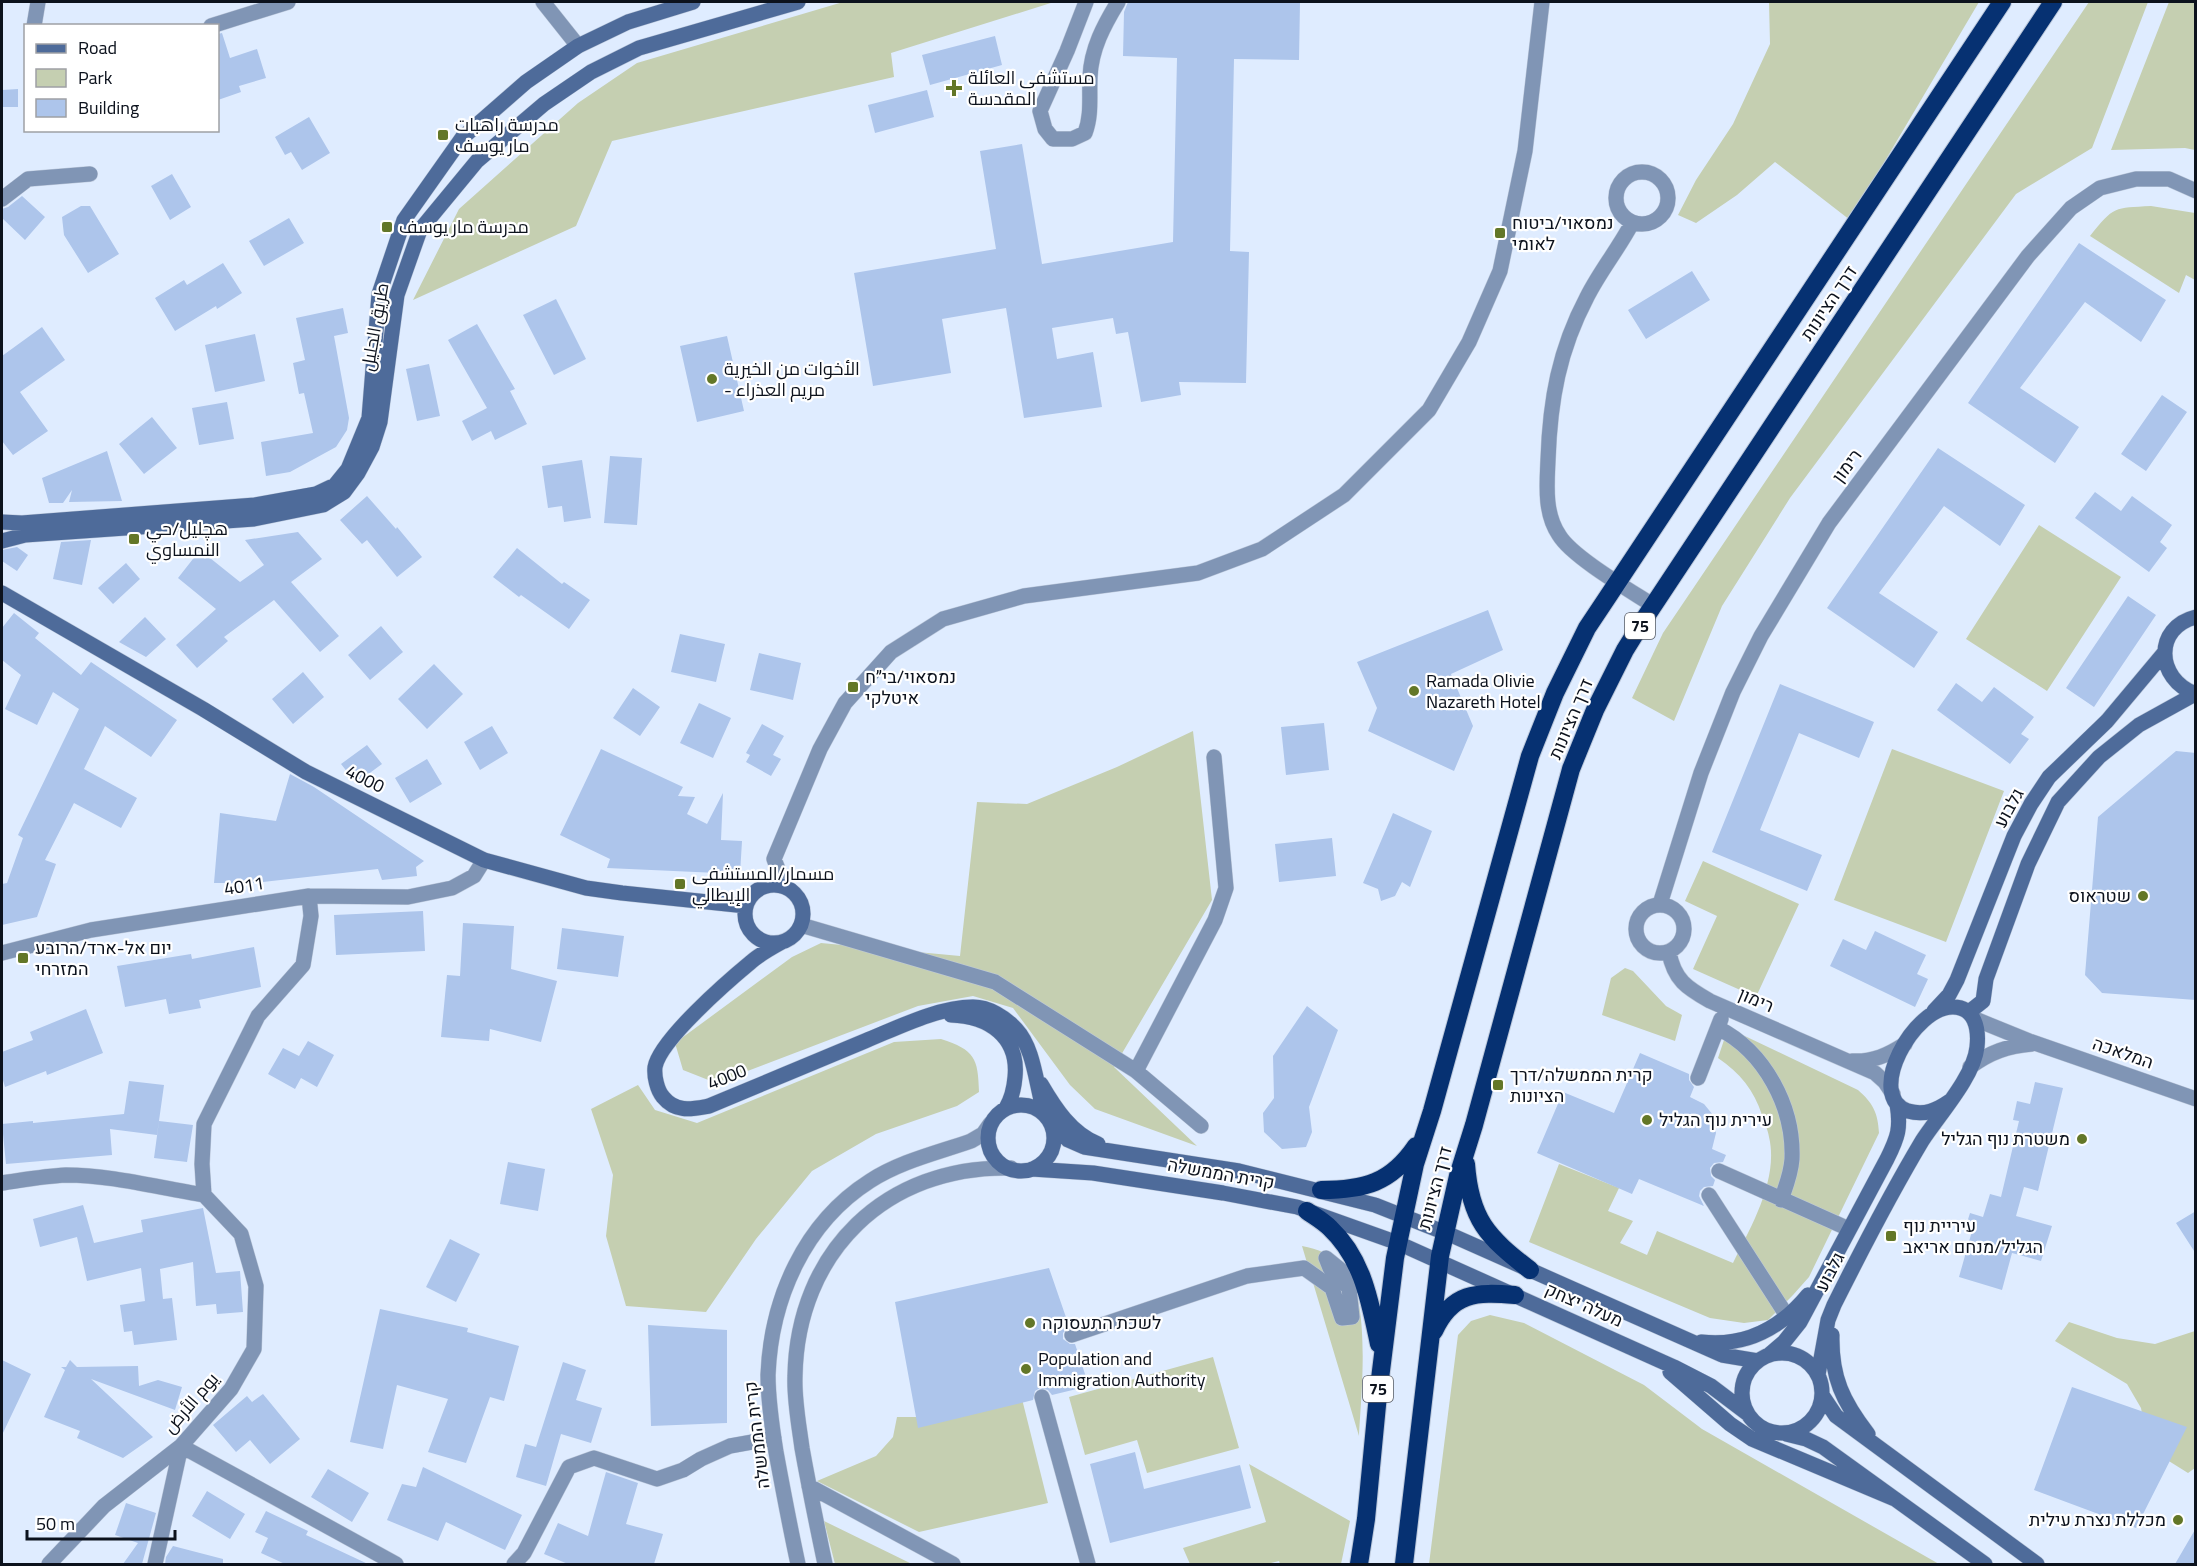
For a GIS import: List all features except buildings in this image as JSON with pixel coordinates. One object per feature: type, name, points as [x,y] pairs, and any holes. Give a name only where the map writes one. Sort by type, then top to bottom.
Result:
[{"type":"highway","name":"דרך הציונות","points":[[1359,1564],[1366,1519],[1382,1359],[1398,1243],[1415,1164],[1530,756],[1555,693],[1587,628],[2002,2]]},
{"type":"highway","name":"דרך הציונות","points":[[1404,1564],[1429,1341],[1444,1232],[1571,770],[1595,710],[1625,650],[2053,2]]},
{"type":"highway","points":[[1321,1190],[1344,1190],[1382,1180],[1394,1172],[1407,1158],[1425,1132]]},
{"type":"highway","points":[[1465,1154],[1467,1183],[1478,1217],[1486,1231],[1502,1249],[1530,1270]]},
{"type":"highway","points":[[1307,1211],[1330,1227],[1356,1264],[1368,1292],[1382,1359]]},
{"type":"highway","points":[[1429,1341],[1444,1312],[1455,1302],[1485,1293],[1515,1295]]},
{"type":"street","points":[[34,24],[39,2]]},
{"type":"street","points":[[217,24],[288,2]]},
{"type":"street","points":[[543,2],[578,46]]},
{"type":"street","name":"طريق الجليل","points":[[2,522],[21,523],[255,505],[316,494],[335,485],[348,469],[369,418],[379,294],[404,220],[462,138],[526,82],[578,46],[628,22],[693,2]]},
{"type":"street","name":"طريق الجليل","points":[[2,541],[25,535],[254,519],[323,505],[344,492],[358,473],[380,422],[397,295],[420,230],[477,161],[544,104],[591,72],[639,48],[798,2]]},
{"type":"street","points":[[1086,2],[1041,111],[1045,129],[1053,139],[1072,139],[1085,133],[1090,120],[1090,74],[1101,30],[1118,2]]},
{"type":"street","points":[[1532,2],[1538,27]]},
{"type":"street","points":[[784,887],[774,859],[820,748],[845,704],[891,652],[943,619],[998,602],[1024,596],[1198,573],[1262,549],[1344,495],[1429,410],[1469,342],[1500,272],[1525,151],[1542,2]]},
{"type":"street","points":[[2,199],[28,179],[90,174]]},
{"type":"street","name":"רימון","points":[[1660,904],[1701,773],[1733,692],[1761,636],[1829,523],[2028,256],[2071,208],[2100,188],[2136,179],[2169,179],[2196,191]]},
{"type":"street","points":[[1632,223],[1588,295],[1572,328],[1558,368],[1553,394],[1547,494],[1551,516],[1558,535],[1569,547],[1617,583],[1654,606]]},
{"type":"street","name":"4000","points":[[2,593],[203,709],[306,772],[484,860],[586,888],[747,906],[746,919],[753,934],[747,959],[738,974]]},
{"type":"street","name":"גלבוע","points":[[1934,1011],[1949,995],[1957,981],[2014,836],[2031,804],[2049,777],[2107,721],[2164,652],[2172,632],[2180,624],[2196,617]]},
{"type":"street","points":[[2164,652],[2169,674],[2185,690],[2195,694]]},
{"type":"street","points":[[1972,1015],[1983,1001],[1986,979],[2028,864],[2058,802],[2099,757],[2139,725],[2195,694]]},
{"type":"street","points":[[1136,1071],[1215,920],[1226,888],[1214,757]]},
{"type":"street","name":"4011","points":[[2,953],[91,930],[309,896],[408,897],[452,888],[474,876],[484,860]]},
{"type":"street","points":[[747,906],[751,897],[759,890],[774,885],[784,887],[798,897],[802,907],[801,925],[996,982],[1136,1071],[1202,1126]]},
{"type":"street","points":[[2,1183],[67,1175],[204,1195],[202,1164],[204,1124],[258,1016],[303,965],[310,916],[309,896]]},
{"type":"street","points":[[1660,904],[1675,910],[1684,924],[1684,932],[1680,944],[1669,952],[1652,953],[1636,938],[1635,929],[1638,917],[1644,910],[1660,904]]},
{"type":"street","name":"4000","points":[[801,925],[796,933],[752,961],[670,1038],[655,1068],[660,1094],[668,1102],[678,1108],[692,1109],[709,1106],[919,1019],[956,1008],[974,1007],[990,1010],[1017,1029],[1035,1071],[1038,1093],[1048,1119]]},
{"type":"street","points":[[753,934],[760,940],[772,943],[782,942]]},
{"type":"street","name":"רימון","points":[[1669,952],[1671,965],[1680,981],[1692,991],[1875,1073],[1885,1082],[1895,1099]]},
{"type":"street","points":[[1956,1007],[1972,1015],[1977,1030],[1977,1048],[1970,1067],[1950,1101],[1929,1113],[1905,1110],[1895,1099],[1891,1080],[1894,1065],[1905,1044],[1924,1019],[1934,1011],[1956,1007]]},
{"type":"street","points":[[1698,1078],[1726,1008]]},
{"type":"street","name":"4000","points":[[919,1019],[940,1015],[960,1015],[993,1026],[1005,1037],[1012,1050],[1016,1068],[1012,1098],[1006,1108]]},
{"type":"street","name":"המלאכה","points":[[1972,1015],[2038,1043],[2196,1099]]},
{"type":"street","points":[[1718,1028],[1732,1035],[1766,1070],[1786,1113],[1791,1137],[1792,1159],[1781,1200]]},
{"type":"street","name":"המלאכה","points":[[1970,1067],[1996,1051],[2038,1043]]},
{"type":"street","name":"רימון","points":[[1849,1061],[1878,1058],[1905,1044]]},
{"type":"street","points":[[1035,1071],[1053,1104],[1067,1121],[1092,1141],[1117,1152]]},
{"type":"street","name":"גלבוע","points":[[1764,1358],[1784,1342],[1800,1322],[1898,1136],[1900,1122],[1895,1099]]},
{"type":"street","name":"גלבוע","points":[[1818,1376],[1828,1320],[1839,1295],[1922,1141],[1950,1101]]},
{"type":"street","name":"קרית הממשלה","points":[[798,1564],[774,1438],[768,1377],[774,1325],[783,1293],[807,1243],[827,1216],[848,1196],[871,1180],[897,1166],[971,1141],[983,1134],[997,1115],[1006,1108],[1017,1105],[1031,1106],[1048,1119],[1068,1140],[1084,1147],[1239,1171],[1321,1190],[1404,1215]]},
{"type":"street","points":[[1032,1169],[1042,1163],[1053,1148],[1055,1137],[1048,1119]]},
{"type":"street","points":[[990,1124],[988,1134],[992,1154],[999,1163],[1011,1168]]},
{"type":"street","name":"קרית הממשלה","points":[[825,1564],[809,1486],[796,1403],[794,1377],[800,1330],[819,1274],[847,1233],[864,1216],[908,1190],[965,1171],[986,1168],[1093,1173],[1211,1191],[1307,1211],[1398,1243]]},
{"type":"street","points":[[1719,1171],[1849,1229]]},
{"type":"street","name":"يوم الأرض","points":[[49,1564],[104,1506],[181,1446],[231,1389],[254,1349],[256,1287],[241,1234],[204,1195]]},
{"type":"street","points":[[1709,1195],[1787,1316]]},
{"type":"street","name":"מעלה יצחק","points":[[1404,1215],[1722,1355],[1764,1358]]},
{"type":"street","name":"מעלה יצחק","points":[[1398,1243],[1652,1357],[1711,1386],[1748,1414]]},
{"type":"street","points":[[1072,1335],[1247,1276],[1304,1268],[1332,1288],[1342,1318],[1352,1317],[1349,1288],[1330,1268],[1326,1257],[1368,1292]]},
{"type":"street","points":[[1686,1340],[1716,1344],[1744,1340],[1767,1332],[1803,1301],[1822,1278]]},
{"type":"street","points":[[1839,1295],[1833,1325],[1832,1350],[1839,1388],[1849,1408],[1879,1448]]},
{"type":"street","points":[[1985,1564],[1823,1447],[1806,1439],[1767,1430],[1756,1424],[1743,1403],[1741,1391],[1744,1379],[1764,1358],[1782,1353],[1803,1359],[1812,1366],[1818,1376],[1822,1395],[1836,1416],[2037,1564]]},
{"type":"street","points":[[1652,1357],[1730,1424],[1752,1439],[1895,1499]]},
{"type":"street","points":[[1780,1433],[1792,1432],[1804,1427],[1813,1418],[1822,1395]]},
{"type":"street","points":[[1042,1397],[1088,1564]]},
{"type":"street","points":[[514,1564],[524,1553],[569,1467],[594,1458],[657,1479],[683,1470],[730,1446],[774,1438]]},
{"type":"street","points":[[155,1564],[181,1446],[396,1564]]},
{"type":"street","points":[[809,1486],[953,1564]]},
{"type":"green space","points":[[843,2],[1054,2],[891,53],[894,77],[612,141],[576,226],[413,300],[459,209],[578,103],[637,63]]},
{"type":"green space","points":[[1769,2],[1979,2],[1850,220],[1775,162],[1737,195],[1696,223],[1678,215],[1696,180],[1733,124],[1770,44]]},
{"type":"green space","points":[[2089,2],[2148,2],[2092,148],[2016,194],[1790,498],[1722,606],[1674,721],[1632,698],[1663,633]]},
{"type":"green space","points":[[2169,2],[2195,2],[2195,150],[2185,148],[2111,150]]},
{"type":"green space","points":[[2151,206],[2195,213],[2195,280],[2186,275],[2179,293],[2090,236],[2104,219],[2116,210]]},
{"type":"green space","points":[[2039,525],[2121,577],[2047,691],[1966,639]]},
{"type":"green space","points":[[1193,731],[1212,900],[1114,1067],[1197,1146],[1095,1109],[1070,1085],[1013,1008],[973,996],[918,1006],[716,1083],[683,1070],[675,1043],[792,957],[821,943],[960,956],[977,802],[1027,804],[1117,767]]},
{"type":"green space","points":[[1892,749],[2004,791],[1946,942],[1834,900]]},
{"type":"green space","points":[[1703,861],[1799,904],[1756,997],[1693,969],[1717,916],[1685,901]]},
{"type":"green space","points":[[1625,968],[1633,971],[1666,1006],[1682,1015],[1675,1041],[1602,1015],[1611,978]]},
{"type":"green space","points":[[1728,1028],[1858,1090],[1874,1109],[1879,1133],[1809,1277],[1768,1320],[1744,1323],[1710,1318],[1529,1242],[1559,1164],[1619,1188],[1608,1211],[1633,1221],[1620,1243],[1647,1255],[1657,1231],[1733,1263],[1762,1202],[1767,1186],[1771,1153],[1768,1132],[1755,1098],[1739,1076],[1718,1058]]},
{"type":"green space","points":[[941,1039],[961,1047],[972,1057],[976,1063],[979,1092],[957,1106],[876,1134],[812,1171],[756,1239],[706,1312],[626,1306],[606,1236],[613,1175],[591,1109],[638,1085],[655,1110],[697,1123],[894,1042]]},
{"type":"green space","points":[[1302,1246],[1324,1253],[1343,1266],[1352,1280],[1358,1299],[1363,1347],[1359,1436]]},
{"type":"green space","points":[[1490,1315],[1524,1323],[1644,1385],[1702,1429],[1939,1564],[1429,1564],[1458,1335],[1471,1321]]},
{"type":"green space","points":[[2069,1322],[2117,1338],[2155,1344],[2195,1331],[2195,1468],[2188,1473],[2140,1443],[2144,1424],[2141,1408],[2127,1384],[2055,1341]]},
{"type":"green space","points":[[1213,1357],[1239,1448],[1147,1473],[1137,1440],[1085,1455],[1069,1397]]},
{"type":"green space","points":[[1022,1399],[1048,1503],[919,1532],[817,1481],[876,1456],[893,1437],[897,1417],[950,1417]]},
{"type":"green space","points":[[1249,1464],[1350,1521],[1341,1564],[1280,1564],[1279,1561],[1267,1564],[1190,1564],[1183,1548],[1266,1522]]},
{"type":"green space","points":[[824,1521],[912,1564],[835,1564]]},
{"type":"place","name":"مستشفى العائلة المقدسة","points":[[954,88]]},
{"type":"place","name":"مدرسة راهبات مار يوسف","points":[[443,135]]},
{"type":"place","name":"مدرسة مار يوسف","points":[[387,227]]},
{"type":"place","name":"נמסאוי/ביטוח לאומי","points":[[1500,233]]},
{"type":"place","name":"الأخوات من الخيرية - مريم العذراء","points":[[712,379]]},
{"type":"place","name":"هچليل/حي النمساوي","points":[[134,539]]},
{"type":"place","name":"נמסאוי/בי״ח איטלקי","points":[[853,687]]},
{"type":"place","name":"Ramada Olivie Nazareth Hotel","points":[[1414,691]]},
{"type":"place","name":"مسمار/المستشفى الإيطالي","points":[[680,884]]},
{"type":"place","name":"שטראוס","points":[[2143,896]]},
{"type":"place","name":"יום אל-ארד/הרובע המזרחי","points":[[23,958]]},
{"type":"place","name":"קרית הממשלה/דרך הציונות","points":[[1498,1085]]},
{"type":"place","name":"עירית נוף הגליל","points":[[1647,1120]]},
{"type":"place","name":"משטרת נוף הגליל","points":[[2082,1139]]},
{"type":"place","name":"עיריית נוף הגליל/מנחם אריאב","points":[[1891,1236]]},
{"type":"place","name":"לשכת התעסוקה","points":[[1030,1323]]},
{"type":"place","name":"Population and Immigration Authority","points":[[1026,1369]]},
{"type":"place","name":"מכללת נצרת עילית","points":[[2178,1520]]}]
